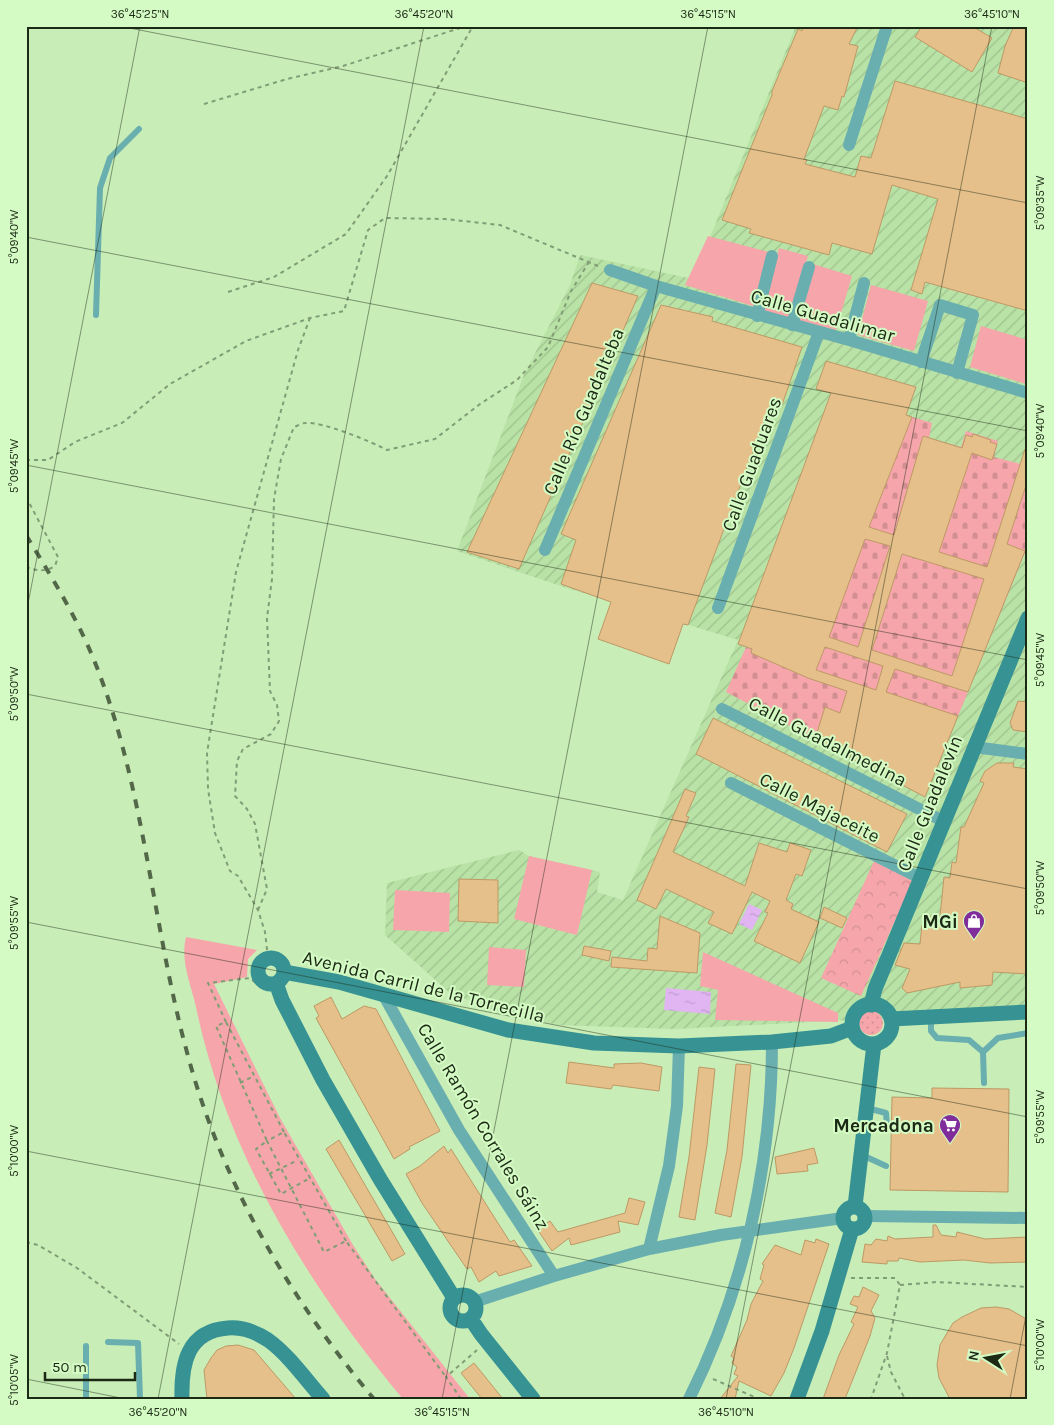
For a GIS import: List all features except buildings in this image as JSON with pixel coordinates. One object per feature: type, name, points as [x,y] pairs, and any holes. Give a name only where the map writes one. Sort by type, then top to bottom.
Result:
[{"type":"street","points":[[849,145],[887,26]]},
{"type":"street","points":[[757,316],[772,256]]},
{"type":"street","points":[[792,325],[808,267]]},
{"type":"street","name":"Calle Guadalimar","points":[[610,270],[656,286],[757,316],[849,340],[1028,393]]},
{"type":"street","points":[[849,340],[864,283]]},
{"type":"street","name":"Calle Río Guadalteba","points":[[545,550],[656,286]]},
{"type":"street","points":[[921,362],[940,305],[973,315],[958,373]]},
{"type":"street","name":"Calle Guaduares","points":[[718,608],[819,332]]},
{"type":"street","name":"Calle Guadalevín","points":[[871,1005],[875,989],[920,878],[1028,618]]},
{"type":"street","name":"Calle Guadalmedina","points":[[722,709],[944,821]]},
{"type":"street","points":[[974,747],[1028,754]]},
{"type":"street","name":"Calle Majaceite","points":[[731,783],[920,878]]},
{"type":"street","points":[[280,977],[267,984],[259,976],[259,965],[268,958],[280,962],[282,1000],[323,1080],[380,1179],[454,1298]]},
{"type":"street","name":"Avenida Carril de la Torrecilla","points":[[280,977],[339,982],[461,1019],[550,1038],[594,1043],[679,1046],[772,1042],[831,1036],[852,1028]]},
{"type":"street","name":"Calle Ramón Corrales Sáinz","points":[[383,994],[459,1130],[554,1276]]},
{"type":"street","points":[[871,1005],[885,1009],[891,1019],[891,1028],[886,1038],[874,1044],[867,1044],[858,1038],[852,1028],[854,1016],[860,1008],[871,1005]]},
{"type":"street","points":[[891,1019],[1028,1012]]},
{"type":"street","points":[[689,1399],[725,1315],[750,1231],[767,1138],[772,1042]]},
{"type":"street","points":[[474,1302],[554,1276],[649,1249],[750,1231],[847,1223],[861,1227],[862,1156],[874,1044]]},
{"type":"street","points":[[649,1249],[669,1166],[677,1106],[679,1046]]},
{"type":"street","points":[[861,1211],[1028,1218]]},
{"type":"street","points":[[796,1399],[822,1331],[847,1223]]},
{"type":"street","points":[[465,1295],[474,1302],[476,1310],[472,1319],[463,1322],[454,1319],[449,1307],[454,1298],[465,1295]]},
{"type":"street","points":[[472,1319],[481,1334],[533,1399]]},
{"type":"street","points":[[182,1399],[182,1381],[189,1352],[202,1335],[211,1331],[231,1328],[251,1332],[275,1346],[323,1399]]},
{"type":"lane","points":[[96,314],[100,188],[110,158],[140,129]]},
{"type":"lane","points":[[931,1017],[931,1032],[937,1038],[969,1040],[983,1052],[984,1083]]},
{"type":"lane","points":[[983,1052],[998,1038],[1028,1033]]},
{"type":"lane","points":[[867,1108],[886,1113],[887,1126]]},
{"type":"lane","points":[[862,1156],[886,1166]]},
{"type":"lane","points":[[108,1342],[138,1343],[140,1399]]},
{"type":"lane","points":[[86,1346],[86,1399]]},
{"type":"path","points":[[204,104],[287,79],[343,66],[466,26]]},
{"type":"path","points":[[228,292],[274,277],[346,234],[387,176],[473,26]]},
{"type":"path","points":[[26,460],[48,460],[75,442],[122,423],[170,384],[246,341],[310,318],[344,311],[368,230],[385,218],[445,219],[500,226],[610,270]]},
{"type":"path","points":[[258,910],[267,889],[255,824],[247,809],[235,796],[235,782],[237,761],[243,750],[271,734],[279,721],[277,705],[270,691],[267,618],[272,579],[272,528],[281,458],[294,427],[305,423],[370,440],[386,450],[435,439],[480,404],[516,380],[539,358],[548,347],[572,291],[589,262]]},
{"type":"path","points":[[268,958],[265,932],[258,910],[238,876],[230,871],[215,833],[208,789],[207,753],[236,572],[298,350],[310,318]]},
{"type":"path","points":[[26,497],[58,557],[55,566],[48,570],[39,571],[27,567]]},
{"type":"path","points":[[282,1000],[273,1001],[269,994],[250,978],[208,983],[254,1076],[299,1160],[346,1241],[462,1399]]},
{"type":"path","points":[[226,1022],[216,1026],[240,1083],[267,1141],[324,1252],[346,1241]]},
{"type":"path","points":[[240,1083],[254,1076]]},
{"type":"path","points":[[284,1132],[256,1149],[269,1174],[281,1194],[310,1178]]},
{"type":"path","points":[[269,1174],[299,1160]]},
{"type":"path","points":[[26,1242],[38,1245],[77,1268],[189,1352]]},
{"type":"path","points":[[849,1278],[894,1278],[900,1285]]},
{"type":"path","points":[[900,1285],[937,1282],[1028,1287]]},
{"type":"path","points":[[871,1399],[887,1353],[900,1285]]},
{"type":"path","points":[[446,1377],[476,1353],[481,1334]]},
{"type":"path","points":[[887,1353],[891,1372],[905,1399]]},
{"type":"path","points":[[701,1374],[759,1399]]},
{"type":"shaded area","points":[[796,26],[1028,26],[1028,1011],[674,1029],[559,1025],[504,1014],[450,993],[385,935],[387,883],[519,850],[529,856],[600,872],[597,892],[623,900],[738,640],[570,589],[457,551],[524,375],[570,285],[580,255],[693,279]]},
{"type":"green space","points":[[708,236],[769,252],[756,307],[685,285]]},
{"type":"green space","points":[[779,248],[808,256],[790,318],[762,310]]},
{"type":"green space","points":[[813,264],[852,276],[836,330],[797,320]]},
{"type":"green space","points":[[871,285],[928,301],[914,351],[858,335]]},
{"type":"green space","points":[[981,326],[1028,340],[1026,384],[970,367]]},
{"type":"green space","points":[[906,415],[932,423],[929,438],[961,447],[966,431],[998,441],[994,457],[1028,466],[1028,545],[925,797],[726,692],[746,647],[753,649]]},
{"type":"green space","points":[[529,856],[592,870],[577,935],[514,919]]},
{"type":"green space","points":[[874,861],[913,881],[861,996],[821,978]]},
{"type":"green space","points":[[395,890],[450,893],[449,932],[393,930]]},
{"type":"green space","points":[[186,937],[257,950],[248,959],[247,977],[214,984],[280,1118],[353,1245],[375,1279],[470,1399],[403,1399],[335,1311],[304,1264],[275,1215],[250,1165],[228,1114],[210,1061],[185,964]]},
{"type":"green space","points":[[489,947],[526,950],[524,987],[487,985]]},
{"type":"green space","points":[[703,952],[838,1013],[838,1022],[715,1020],[718,990],[700,986]]},
{"type":"green space","points":[[871,1011],[880,1014],[883,1023],[880,1032],[871,1035],[862,1032],[859,1023],[862,1014]]},
{"type":"water","points":[[749,904],[762,910],[752,930],[739,924]]},
{"type":"water","points":[[666,988],[711,992],[710,1014],[664,1010]]},
{"type":"railway","points":[[26,535],[63,596],[79,628],[94,660],[111,708],[137,806],[165,957],[188,1056],[202,1103],[220,1149],[262,1238],[287,1280],[343,1361],[374,1399]]},
{"type":"place","name":"MGi","points":[[974,940]]},
{"type":"place","name":"Mercadona","points":[[950,1144]]}]
